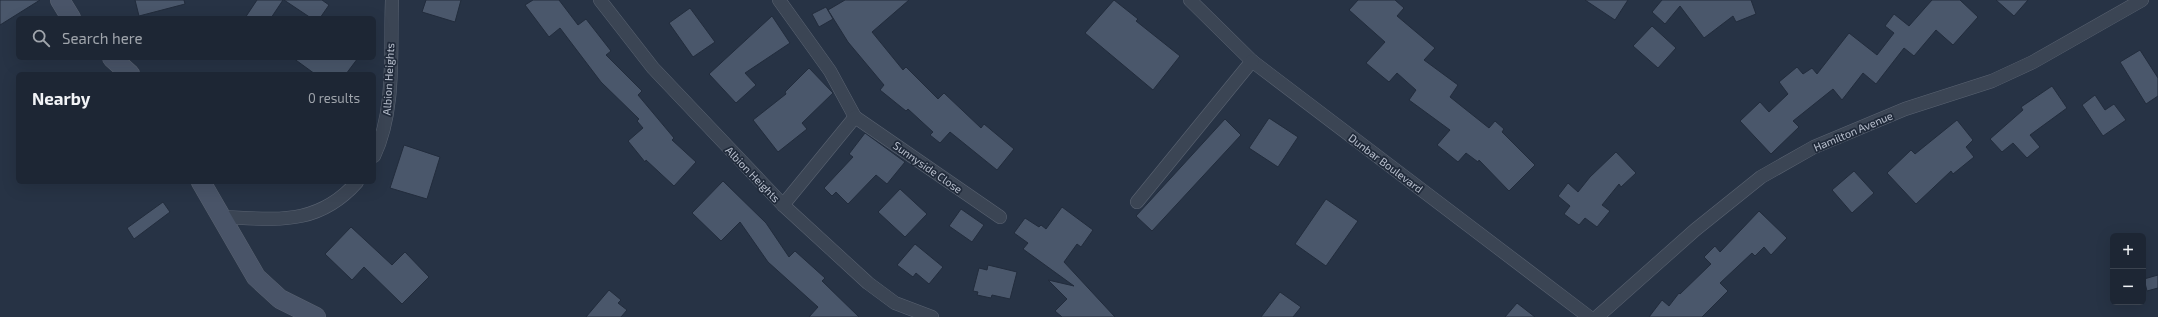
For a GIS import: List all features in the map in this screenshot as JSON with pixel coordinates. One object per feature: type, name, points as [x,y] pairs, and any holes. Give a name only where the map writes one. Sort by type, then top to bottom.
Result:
[{"type":"street","points":[[60,0],[70,16]]},
{"type":"street","name":"Albion Heights","points":[[376,152],[380,143],[388,111],[392,0]]},
{"type":"street","name":"Albion Heights","points":[[600,0],[653,68],[783,205],[868,283],[895,303],[932,317]]},
{"type":"street","name":"Sunnyside Close","points":[[779,0],[830,71],[855,117],[1000,218]]},
{"type":"street","name":"Dunbar Boulevard","points":[[1190,0],[1252,61],[1589,317]]},
{"type":"street","name":"Hamilton Avenue","points":[[1597,317],[1695,230],[1761,177],[1828,142],[1905,109],[1992,81],[2033,62],[2142,0]]},
{"type":"street","points":[[114,60],[128,72]]},
{"type":"street","points":[[1137,202],[1252,61]]},
{"type":"street","points":[[783,205],[855,117]]},
{"type":"street","points":[[202,184],[256,277],[280,299],[316,317]]},
{"type":"street","points":[[221,217],[285,220],[317,212],[345,196],[355,184]]},
{"type":"building","points":[[0,0],[40,0],[0,25]]},
{"type":"building","points":[[135,0],[184,0],[185,4],[139,16]]},
{"type":"building","points":[[257,0],[283,0],[272,16],[246,16]]},
{"type":"building","points":[[284,0],[322,0],[329,5],[321,16],[308,16]]},
{"type":"building","points":[[426,0],[461,0],[455,22],[422,12]]},
{"type":"building","points":[[533,0],[559,0],[578,25],[586,19],[611,51],[606,55],[642,91],[638,95],[674,138],[672,140],[696,162],[674,186],[646,160],[645,162],[628,141],[643,128],[637,121],[639,119],[601,82],[560,28],[549,37],[525,5]]},
{"type":"building","points":[[845,0],[909,0],[872,32],[903,70],[906,67],[938,99],[944,93],[981,128],[984,124],[1014,149],[997,170],[950,132],[940,143],[930,135],[933,132],[908,109],[906,111],[880,90],[884,85],[848,42],[828,10]]},
{"type":"building","points":[[1114,0],[1138,19],[1136,21],[1180,56],[1153,90],[1085,33]]},
{"type":"building","points":[[1358,0],[1395,0],[1404,8],[1397,16],[1435,48],[1424,60],[1458,85],[1450,97],[1489,128],[1495,121],[1504,129],[1502,132],[1535,165],[1509,191],[1479,160],[1478,162],[1466,153],[1458,162],[1437,145],[1450,130],[1409,100],[1416,90],[1397,73],[1389,82],[1366,63],[1385,42],[1349,10]]},
{"type":"building","points":[[1585,0],[1628,0],[1615,20]]},
{"type":"building","points":[[1662,0],[1751,0],[1756,14],[1736,22],[1733,16],[1704,38],[1680,6],[1665,24],[1652,12]]},
{"type":"building","points":[[1932,0],[1960,0],[1978,17],[1953,45],[1936,30],[1914,56],[1904,48],[1876,84],[1863,73],[1842,100],[1833,89],[1793,121],[1799,127],[1771,154],[1740,121],[1760,102],[1769,112],[1788,94],[1779,82],[1797,67],[1803,74],[1812,68],[1817,74],[1849,33],[1877,55],[1894,33],[1885,26],[1894,14],[1909,26]]},
{"type":"building","points":[[1996,0],[2028,0],[2014,16]]},
{"type":"building","points":[[826,7],[833,19],[819,27],[812,14]]},
{"type":"building","points":[[690,8],[715,42],[693,57],[669,23]]},
{"type":"building","points":[[772,16],[790,43],[745,73],[756,85],[736,103],[709,74]]},
{"type":"building","points":[[1652,26],[1676,48],[1658,68],[1633,46]]},
{"type":"building","points":[[2140,50],[2158,78],[2158,96],[2146,104],[2120,62]]},
{"type":"building","points":[[296,60],[356,60],[348,72],[312,72]]},
{"type":"building","points":[[809,68],[833,93],[802,123],[807,129],[778,152],[753,120],[786,94],[785,92]]},
{"type":"building","points":[[2052,86],[2067,108],[2030,135],[2040,147],[2027,158],[2013,143],[2002,152],[1990,139],[2023,110],[2021,107]]},
{"type":"building","points":[[2095,95],[2105,110],[2114,104],[2126,120],[2103,136],[2082,105]]},
{"type":"building","points":[[1269,118],[1298,137],[1278,167],[1249,148]]},
{"type":"building","points":[[1225,119],[1241,135],[1152,231],[1136,216]]},
{"type":"building","points":[[1957,120],[1973,140],[1966,147],[1974,157],[1953,174],[1951,171],[1916,204],[1887,173],[1911,150],[1915,154]]},
{"type":"building","points":[[865,133],[905,162],[887,184],[876,175],[848,204],[836,192],[832,196],[824,188],[853,157],[849,154]]},
{"type":"building","points":[[404,145],[440,157],[427,199],[390,188]]},
{"type":"building","points":[[1616,152],[1636,173],[1621,187],[1619,184],[1602,205],[1610,211],[1597,227],[1585,218],[1579,225],[1564,214],[1570,206],[1558,196],[1568,183],[1578,192],[1590,177]]},
{"type":"building","points":[[1854,171],[1874,193],[1852,213],[1832,190]]},
{"type":"building","points":[[723,181],[766,223],[789,257],[795,251],[825,278],[822,281],[859,317],[809,317],[818,307],[768,262],[740,222],[721,241],[692,213]]},
{"type":"building","points":[[900,189],[927,214],[905,237],[878,212]]},
{"type":"building","points":[[1326,199],[1358,221],[1326,266],[1295,244]]},
{"type":"building","points":[[163,202],[170,212],[134,239],[127,228]]},
{"type":"building","points":[[1062,207],[1093,230],[1081,247],[1077,244],[1064,262],[1115,317],[1062,317],[1055,311],[1067,299],[1048,280],[1074,286],[1023,249],[1028,243],[1014,233],[1025,218],[1039,227],[1041,225],[1046,229]]},
{"type":"building","points":[[961,209],[984,225],[972,242],[949,226]]},
{"type":"building","points":[[1759,211],[1787,238],[1771,255],[1764,247],[1755,256],[1752,253],[1720,283],[1728,291],[1702,317],[1649,317],[1662,300],[1669,306],[1679,293],[1680,294],[1711,264],[1704,257],[1715,246],[1720,252]]},
{"type":"building","points":[[351,227],[392,265],[405,252],[429,277],[402,304],[364,267],[352,280],[325,254]]},
{"type":"building","points":[[915,244],[943,267],[929,284],[916,273],[913,277],[897,265]]},
{"type":"building","points":[[988,265],[1017,272],[1010,299],[992,295],[991,298],[977,295],[978,292],[973,291],[979,268],[987,270]]},
{"type":"building","points":[[2158,275],[2158,288],[2147,291],[2146,278]]},
{"type":"building","points":[[609,290],[621,300],[618,303],[627,310],[621,317],[586,317]]},
{"type":"building","points":[[1280,292],[1301,307],[1293,317],[1261,317]]},
{"type":"building","points":[[1517,303],[1535,317],[1505,317]]}]
